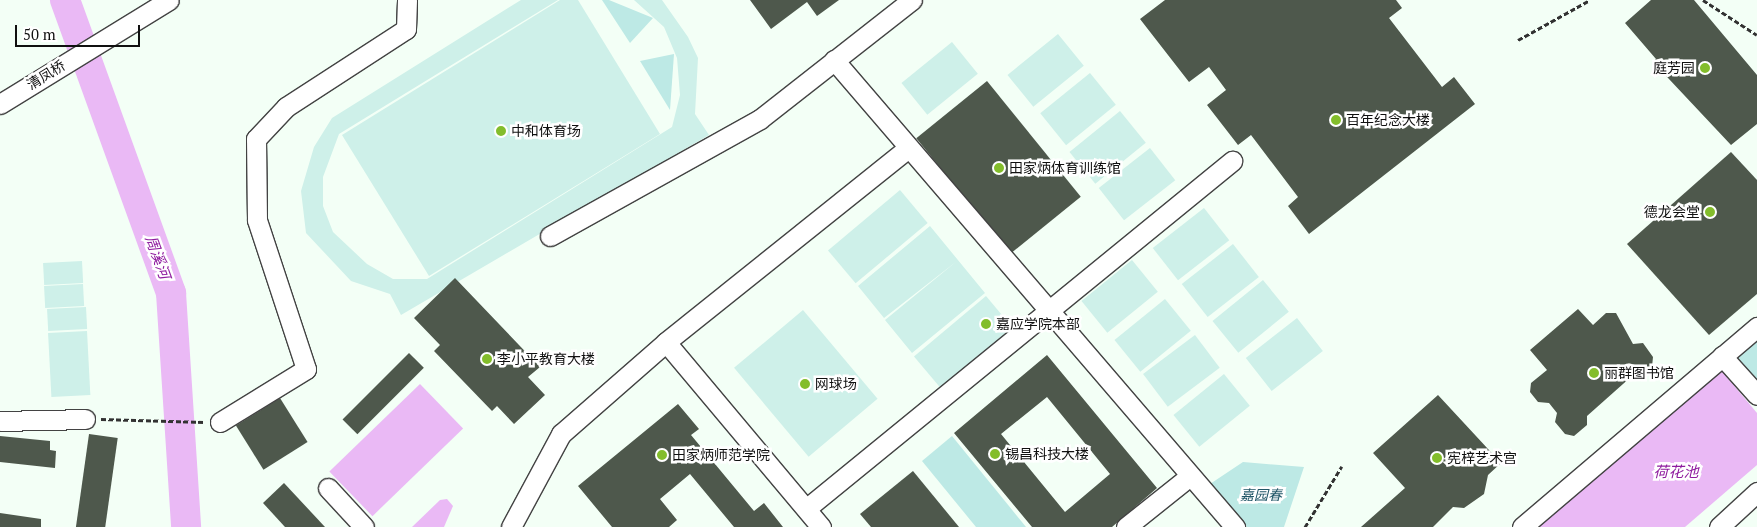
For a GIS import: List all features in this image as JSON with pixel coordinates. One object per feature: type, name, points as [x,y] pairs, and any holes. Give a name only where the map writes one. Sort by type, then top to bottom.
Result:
[{"type":"street","name":"清凤桥","points":[[0,104],[169,0]]},
{"type":"street","points":[[220,422],[306,369],[257,220],[256,139],[286,107],[406,29],[407,0]]},
{"type":"street","points":[[550,236],[760,120],[912,0]]},
{"type":"street","points":[[834,60],[1235,527]]},
{"type":"street","points":[[512,527],[561,434],[666,342],[908,148]]},
{"type":"street","points":[[807,508],[1232,161]]},
{"type":"street","points":[[1522,527],[1757,327]]},
{"type":"street","points":[[666,342],[821,527]]},
{"type":"street","points":[[1722,356],[1757,395]]},
{"type":"street","points":[[0,421],[85,419]]},
{"type":"street","points":[[1126,527],[1190,476]]},
{"type":"street","points":[[328,488],[364,527]]},
{"type":"street","points":[[1719,527],[1757,492]]},
{"type":"path","points":[[1518,40],[1590,0]]},
{"type":"path","points":[[1703,0],[1757,35]]},
{"type":"path","points":[[85,419],[220,422]]},
{"type":"path","points":[[1305,527],[1342,466]]},
{"type":"green space","points":[[602,0],[609,0],[653,18],[630,43]]},
{"type":"green space","points":[[674,54],[670,110],[640,61]]},
{"type":"green space","points":[[1757,339],[1757,380],[1737,357]]},
{"type":"green space","points":[[952,436],[1026,527],[976,527],[922,461]]},
{"type":"green space","name":"嘉园春","points":[[1243,462],[1304,467],[1284,527],[1247,527],[1210,484]]},
{"type":"shaded area","points":[[521,0],[558,0],[339,134],[323,177],[323,206],[333,232],[367,264],[393,279],[427,279],[672,127],[680,95],[677,58],[664,27],[634,0],[662,0],[688,37],[698,58],[695,114],[709,135],[401,315],[390,294],[351,281],[306,233],[301,191],[314,147],[332,118]]},
{"type":"shaded area","points":[[560,0],[578,0],[660,134],[429,276],[342,135]]},
{"type":"shaded area","points":[[1058,34],[1084,66],[1033,107],[1007,75]]},
{"type":"shaded area","points":[[952,42],[978,74],[927,115],[901,83]]},
{"type":"shaded area","points":[[1090,73],[1116,105],[1066,145],[1040,113]]},
{"type":"shaded area","points":[[1120,111],[1146,143],[1095,184],[1069,152]]},
{"type":"shaded area","points":[[1150,148],[1175,180],[1124,220],[1099,188]]},
{"type":"shaded area","points":[[900,190],[928,223],[856,283],[828,250]]},
{"type":"shaded area","points":[[1204,208],[1229,240],[1178,280],[1153,248]]},
{"type":"shaded area","points":[[930,226],[985,293],[912,353],[885,320],[957,261],[884,318],[858,286]]},
{"type":"shaded area","points":[[1233,244],[1259,277],[1208,317],[1182,284]]},
{"type":"shaded area","points":[[1132,260],[1158,292],[1107,333],[1081,301]]},
{"type":"shaded area","points":[[82,261],[83,283],[44,285],[43,263]]},
{"type":"shaded area","points":[[1263,280],[1289,312],[1238,353],[1212,321]]},
{"type":"shaded area","points":[[83,284],[84,306],[45,308],[44,286]]},
{"type":"shaded area","points":[[986,296],[1014,329],[942,389],[914,356]]},
{"type":"shaded area","points":[[1165,299],[1191,331],[1140,372],[1114,340]]},
{"type":"shaded area","points":[[86,307],[87,329],[48,331],[47,309]]},
{"type":"shaded area","name":"网球场","points":[[803,310],[878,399],[809,457],[734,368]]},
{"type":"shaded area","points":[[1297,318],[1323,351],[1272,391],[1246,358]]},
{"type":"shaded area","points":[[87,331],[90,395],[51,397],[48,333]]},
{"type":"shaded area","points":[[1195,335],[1220,368],[1168,407],[1143,374]]},
{"type":"shaded area","points":[[1224,374],[1250,406],[1199,447],[1173,415]]},
{"type":"water","name":"荷花池","points":[[1721,370],[1757,413],[1757,465],[1685,527],[1539,527]]},
{"type":"water","points":[[420,384],[463,429],[372,516],[329,472]]},
{"type":"water","points":[[447,499],[453,506],[444,527],[412,527],[440,500]]},
{"type":"building","points":[[750,0],[839,0],[817,16],[807,2],[771,29]]},
{"type":"building","name":"百年纪念大楼","points":[[1165,0],[1396,0],[1402,8],[1389,18],[1442,87],[1454,77],[1475,104],[1309,234],[1288,206],[1298,197],[1251,135],[1238,145],[1207,105],[1226,90],[1209,67],[1189,82],[1140,19]]},
{"type":"building","name":"庭芳园","points":[[1651,0],[1694,0],[1757,75],[1757,124],[1731,145],[1653,62],[1656,59],[1625,23]]},
{"type":"building","name":"田家炳体育训练馆","points":[[987,81],[1081,197],[1010,254],[916,138]]},
{"type":"building","name":"德龙会堂","points":[[1731,152],[1757,180],[1757,294],[1709,335],[1627,244]]},
{"type":"building","name":"李小平教育大楼","points":[[455,278],[540,367],[528,377],[545,395],[514,424],[497,406],[492,411],[434,351],[440,345],[414,318]]},
{"type":"building","name":"丽群图书馆","points":[[1578,309],[1593,325],[1606,313],[1616,313],[1633,344],[1643,343],[1653,357],[1652,367],[1642,376],[1632,376],[1587,416],[1587,425],[1574,436],[1565,434],[1555,422],[1557,413],[1549,403],[1538,402],[1530,392],[1531,383],[1547,370],[1530,350]]},
{"type":"building","points":[[409,353],[424,368],[357,434],[343,419]]},
{"type":"building","name":"锡昌科技大楼","points":[[1047,355],[1157,488],[1112,527],[1032,527],[954,433]],"holes":[[[1047,397],[1110,474],[1065,512],[1001,434]]]},
{"type":"building","name":"宪梓艺术宫","points":[[1438,395],[1501,463],[1488,475],[1484,494],[1464,508],[1453,507],[1433,527],[1361,527],[1405,488],[1373,453]]},
{"type":"building","points":[[280,398],[308,442],[263,470],[236,426]]},
{"type":"building","name":"田家炳师范学院","points":[[678,404],[699,429],[691,435],[754,511],[764,503],[783,527],[734,527],[690,474],[660,499],[677,520],[669,527],[612,527],[578,486]]},
{"type":"building","points":[[89,434],[118,438],[105,527],[76,527]]},
{"type":"building","points":[[0,436],[50,441],[50,450],[56,451],[55,468],[0,462]]},
{"type":"building","points":[[913,471],[959,527],[871,527],[860,514]]},
{"type":"building","points":[[284,483],[325,527],[285,527],[263,503]]},
{"type":"building","points":[[0,513],[41,519],[41,527],[0,527]]},
{"type":"waterway","name":"周溪河","points":[[65,0],[171,293],[186,527]]},
{"type":"place","name":"庭芳园","points":[[1705,68]]},
{"type":"place","name":"百年纪念大楼","points":[[1336,120]]},
{"type":"place","name":"中和体育场","points":[[501,131]]},
{"type":"place","name":"田家炳体育训练馆","points":[[999,168]]},
{"type":"place","name":"德龙会堂","points":[[1710,212]]},
{"type":"place","name":"嘉应学院本部","points":[[986,324]]},
{"type":"place","name":"李小平教育大楼","points":[[487,359]]},
{"type":"place","name":"丽群图书馆","points":[[1594,373]]},
{"type":"place","name":"网球场","points":[[805,384]]},
{"type":"place","name":"锡昌科技大楼","points":[[995,454]]},
{"type":"place","name":"田家炳师范学院","points":[[662,455]]},
{"type":"place","name":"宪梓艺术宫","points":[[1437,458]]}]
